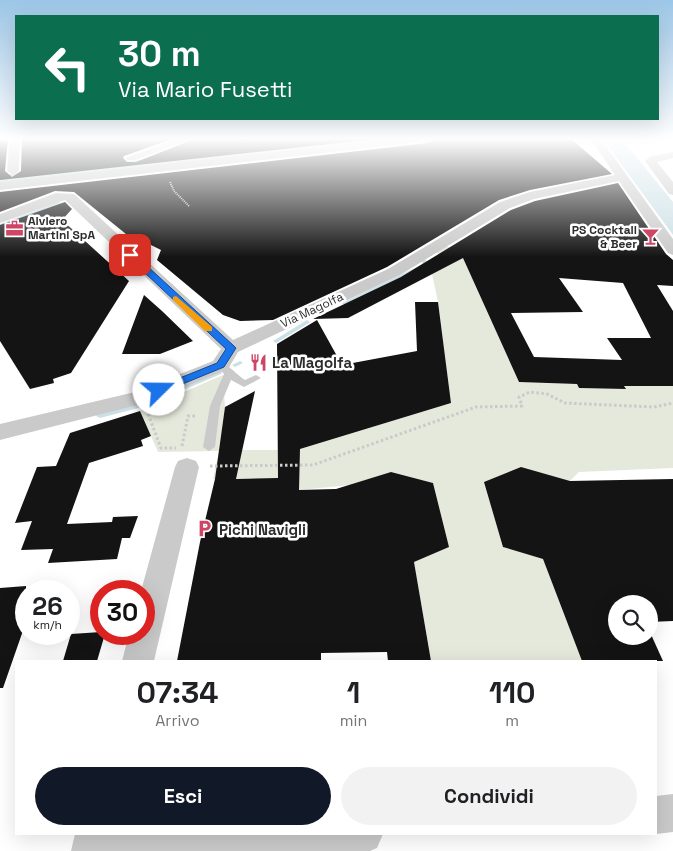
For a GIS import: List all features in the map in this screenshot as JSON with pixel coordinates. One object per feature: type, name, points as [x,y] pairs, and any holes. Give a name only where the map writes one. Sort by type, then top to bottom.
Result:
[{"type":"street","points":[[0,186],[74,178]]},
{"type":"street","name":"Via Magolfa","points":[[0,432],[141,397],[227,362],[394,272],[505,205],[576,185],[619,178]]},
{"type":"street","points":[[623,178],[673,250]]},
{"type":"street","points":[[663,178],[673,191]]},
{"type":"street","points":[[0,219],[61,196],[70,197],[227,362]]},
{"type":"street","points":[[138,660],[184,457]]},
{"type":"street","points":[[657,814],[673,813]]},
{"type":"street","points":[[91,851],[95,835]]},
{"type":"street","points":[[108,851],[349,835]]},
{"type":"lane","points":[[227,362],[244,384],[256,378]]},
{"type":"lane","points":[[209,447],[215,406],[227,362]]},
{"type":"path","points":[[169,178],[174,191],[189,206]]},
{"type":"path","points":[[141,397],[162,448],[184,457],[313,465],[476,407],[522,406],[519,397],[530,392],[547,394],[565,403],[654,407],[673,403]]},
{"type":"shaded area","points":[[0,178],[55,178],[0,184]]},
{"type":"shaded area","points":[[631,178],[653,178],[673,202],[673,235]]},
{"type":"shaded area","points":[[446,246],[460,251],[519,382],[577,384],[579,388],[625,389],[624,386],[673,386],[673,468],[579,472],[503,547],[543,559],[582,660],[431,660],[414,562],[449,547],[433,483],[391,472],[351,485],[299,490],[299,478],[213,479],[219,451],[158,452],[140,411],[223,375],[225,407],[219,450],[297,450],[451,403],[438,302],[432,274],[446,256],[436,253]]},
{"type":"building","points":[[0,178],[21,178],[0,180]]},
{"type":"building","points":[[125,178],[593,178],[530,190],[499,200],[387,267],[273,320],[240,321],[223,315],[157,260],[161,250],[151,245],[147,251],[74,192],[55,191],[0,212],[0,192]]},
{"type":"building","points":[[618,183],[666,254],[673,260],[673,286],[657,285],[673,311],[673,386],[624,386],[626,389],[579,388],[577,384],[519,382],[463,258],[348,318],[313,319],[401,277],[511,210],[535,201]],"holes":[[[559,278],[623,283],[651,338],[607,338],[622,360],[534,357],[511,313],[583,312]]]},
{"type":"building","points":[[65,202],[72,209],[62,220],[129,281],[71,373],[53,379],[54,383],[30,389],[0,341],[0,225]]},
{"type":"building","points":[[144,295],[193,341],[160,354],[122,354]]},
{"type":"building","points":[[415,302],[438,302],[451,403],[300,449],[299,490],[336,489],[391,472],[433,483],[449,547],[414,562],[431,660],[388,660],[387,652],[321,653],[321,660],[177,660],[200,542],[215,479],[225,407],[255,391],[236,479],[278,478],[277,344],[317,320],[342,365],[417,351]]},
{"type":"building","points":[[140,411],[151,436],[141,440],[143,446],[89,463],[67,524],[112,522],[113,517],[138,516],[130,538],[122,538],[117,559],[48,563],[53,549],[21,550],[32,521],[15,523],[37,467],[56,466],[70,433]]},
{"type":"building","points":[[521,467],[570,481],[673,479],[673,621],[658,622],[658,595],[608,595],[608,645],[656,645],[663,661],[582,660],[543,559],[503,547],[484,482]]},
{"type":"building","points":[[15,587],[15,645],[18,645],[3,688],[0,688],[0,588]]},
{"type":"building","points":[[80,633],[90,633],[90,645],[102,645],[97,660],[63,660],[68,645],[80,645]]},
{"type":"waterway","points":[[0,226],[60,203]]},
{"type":"waterway","points":[[345,303],[426,265],[424,261]]},
{"type":"waterway","points":[[276,341],[307,322]]},
{"type":"waterway","points":[[235,365],[240,363]]},
{"type":"waterway","points":[[152,400],[219,373]]},
{"type":"waterway","points":[[100,416],[139,405]]},
{"type":"slow traffic","points":[[176,298],[208,329]]},
{"type":"place","name":"Alviero Martini SpA","points":[[14,228]]},
{"type":"place","name":"PS Cocktail & Beer","points":[[651,237]]},
{"type":"place","name":"La Magolfa","points":[[258,362]]},
{"type":"place","name":"Pichi Navigli","points":[[205,529]]},
{"type":"route","points":[[130,255],[231,348],[221,365],[159,390]]}]
